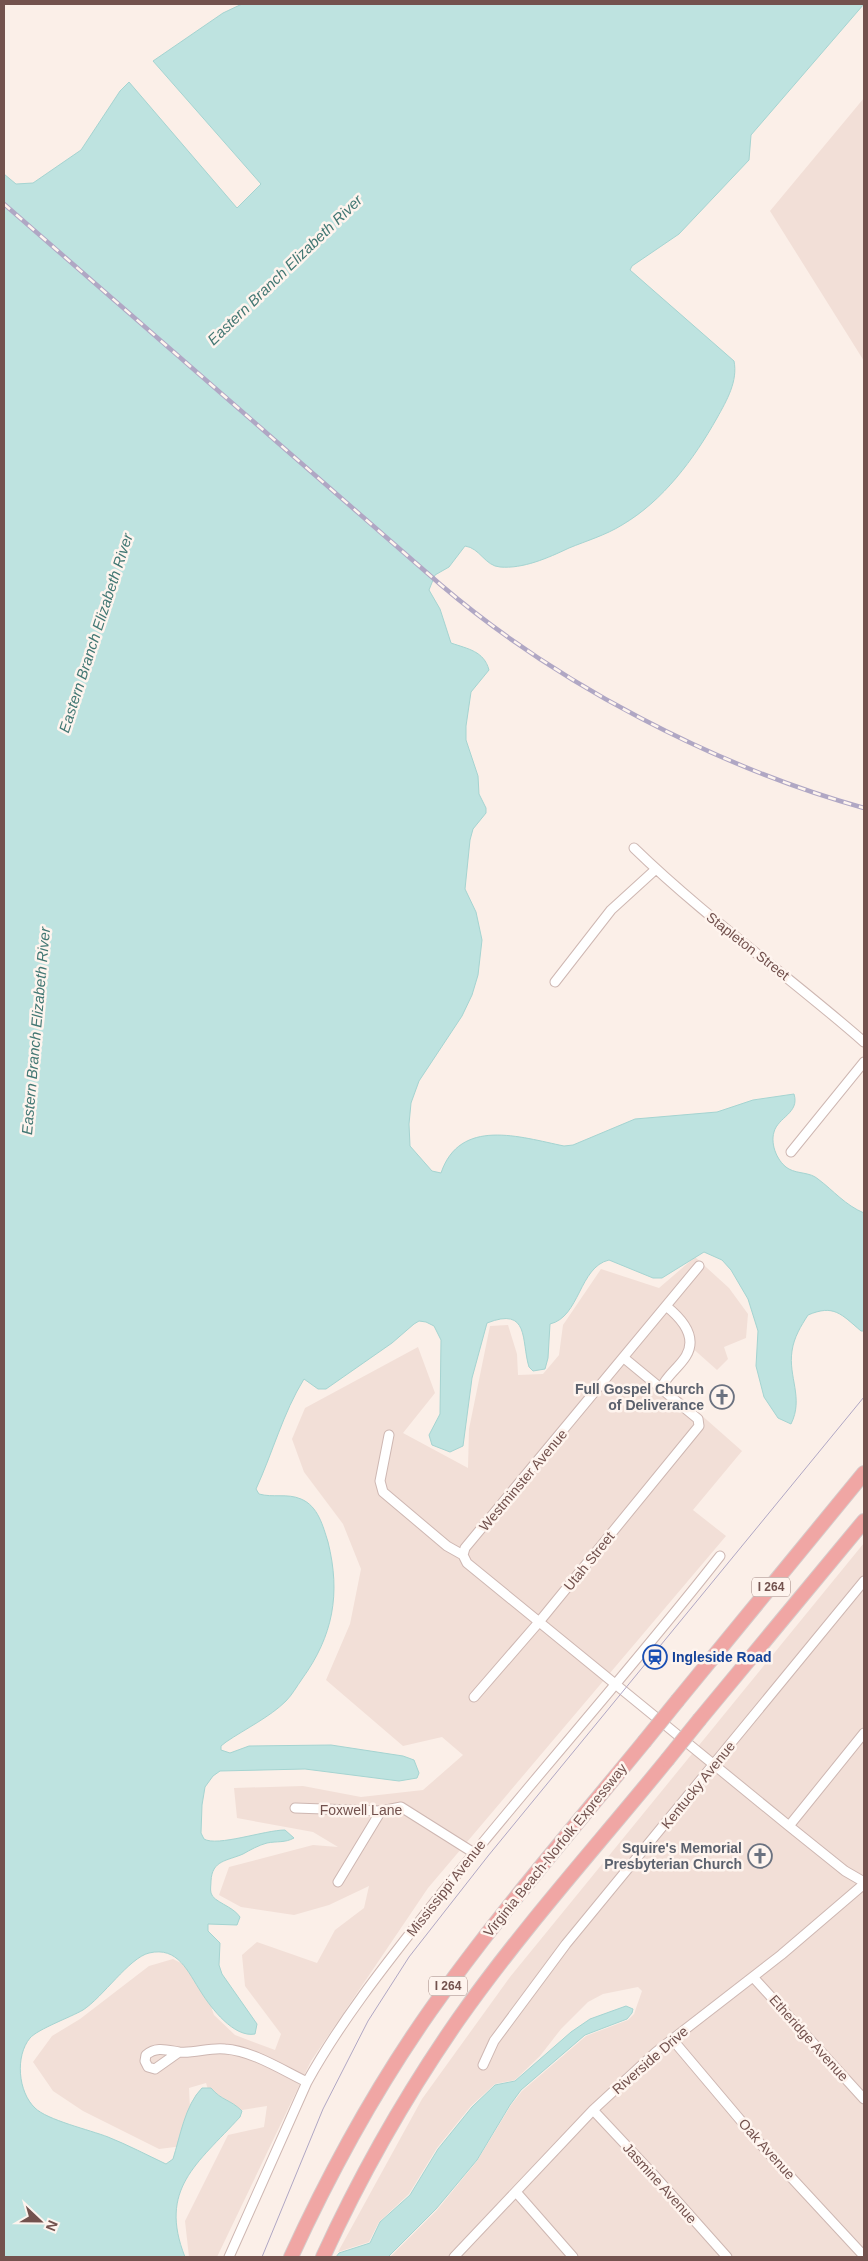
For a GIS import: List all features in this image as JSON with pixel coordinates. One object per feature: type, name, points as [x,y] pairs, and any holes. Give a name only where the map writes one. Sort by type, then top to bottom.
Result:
[{"type":"highway","name":"Virginia Beach-Norfolk Expressway","points":[[291,2257],[338,2161],[373,2099],[430,2011],[490,1930],[864,1473]]},
{"type":"highway","name":"Virginia Beach-Norfolk Expressway","points":[[323,2257],[393,2121],[459,2019],[516,1944],[864,1521]]},
{"type":"street","name":"Stapleton Street","points":[[634,848],[656,869],[864,1042]]},
{"type":"street","points":[[555,982],[611,910],[656,869]]},
{"type":"street","points":[[791,1152],[864,1062]]},
{"type":"street","name":"Westminster Avenue","points":[[463,1555],[465,1548],[699,1266]]},
{"type":"street","points":[[665,1392],[664,1383],[686,1356],[690,1342],[685,1326],[666,1306]]},
{"type":"street","points":[[624,1358],[665,1392]]},
{"type":"street","name":"Utah Street","points":[[474,1697],[539,1622],[693,1434],[700,1422],[665,1392]]},
{"type":"street","points":[[389,1435],[380,1482],[383,1492],[447,1546],[463,1555],[467,1563],[789,1826],[845,1871],[864,1883]]},
{"type":"street","name":"Mississippi Avenue","points":[[228,2257],[307,2082],[319,2060],[368,1988],[474,1853],[616,1684],[720,1556]]},
{"type":"street","name":"Kentucky Avenue","points":[[483,2065],[494,2041],[566,1944],[864,1581]]},
{"type":"street","points":[[789,1826],[864,1733]]},
{"type":"street","name":"Foxwell Lane","points":[[295,1808],[381,1811],[398,1807],[407,1809],[474,1853]]},
{"type":"street","points":[[338,1882],[381,1811]]},
{"type":"street","name":"Riverside Drive","points":[[454,2257],[593,2110],[672,2040],[754,1977],[842,1905],[864,1883]]},
{"type":"street","name":"Etheridge Avenue","points":[[754,1977],[864,2099]]},
{"type":"street","name":"Oak Avenue","points":[[672,2040],[764,2148],[864,2256]]},
{"type":"street","points":[[180,2052],[212,2048],[228,2049],[253,2057],[307,2082]]},
{"type":"street","name":"Jasmine Avenue","points":[[593,2110],[653,2174],[726,2257]]},
{"type":"street","points":[[516,2192],[573,2257]]},
{"type":"shaded area","points":[[864,98],[864,361],[770,211]]},
{"type":"shaded area","points":[[695,1257],[729,1288],[748,1314],[746,1338],[724,1347],[728,1359],[717,1370],[690,1346],[665,1383],[742,1451],[693,1510],[726,1536],[428,1888],[311,2061],[217,2257],[189,2257],[185,2221],[228,2135],[264,2127],[267,2106],[230,2112],[211,2099],[206,2083],[189,2088],[191,2130],[183,2146],[159,2149],[83,2111],[53,2091],[33,2062],[52,2036],[80,2019],[149,1966],[173,1959],[199,1972],[214,2015],[235,2035],[275,2050],[281,2034],[245,1986],[242,1955],[257,1942],[317,1963],[335,1930],[364,1908],[369,1886],[329,1905],[294,1915],[241,1907],[219,1895],[229,1867],[313,1845],[338,1847],[313,1832],[237,1818],[234,1788],[303,1786],[361,1797],[423,1790],[463,1755],[442,1737],[403,1746],[326,1680],[350,1624],[361,1569],[343,1524],[304,1472],[292,1439],[305,1408],[418,1347],[435,1393],[403,1433],[468,1468],[469,1429],[490,1326],[508,1325],[517,1354],[518,1375],[543,1374],[559,1355],[563,1325],[601,1269],[659,1288]]},
{"type":"shaded area","points":[[864,1543],[864,2257],[390,2257],[437,2210],[477,2161],[511,2105],[522,2091],[586,2036],[628,2020],[634,2014],[642,1991],[638,1987],[603,1994],[588,2002],[561,2029],[540,2056],[515,2080],[495,2084],[471,2106],[437,2148],[409,2194],[379,2222],[369,2242],[338,2252],[422,2099],[510,1977]]},
{"type":"water","name":"Eastern Branch Elizabeth River","points":[[242,4],[864,4],[751,135],[749,160],[679,234],[632,266],[630,270],[734,361],[733,383],[728,397],[688,464],[651,504],[616,529],[603,535],[544,559],[509,567],[490,564],[475,550],[465,546],[449,567],[435,575],[429,590],[440,609],[451,643],[469,649],[479,655],[487,664],[489,670],[471,692],[466,726],[466,740],[478,776],[479,794],[486,808],[486,813],[473,829],[470,840],[465,889],[476,912],[482,940],[478,975],[472,995],[462,1016],[419,1081],[411,1103],[409,1124],[410,1146],[432,1171],[441,1173],[450,1155],[462,1144],[477,1137],[493,1135],[511,1136],[564,1146],[573,1145],[635,1119],[717,1112],[753,1100],[794,1094],[794,1106],[774,1132],[774,1148],[781,1163],[789,1169],[815,1177],[845,1202],[864,1213],[864,1331],[861,1331],[837,1312],[824,1310],[808,1315],[796,1336],[792,1351],[791,1361],[796,1405],[791,1424],[778,1418],[764,1397],[756,1366],[758,1331],[748,1299],[731,1270],[722,1260],[704,1252],[662,1278],[653,1278],[609,1260],[599,1264],[591,1272],[568,1312],[560,1320],[550,1324],[548,1358],[545,1369],[533,1371],[529,1367],[524,1337],[517,1323],[511,1319],[501,1319],[487,1323],[472,1378],[463,1446],[450,1452],[432,1445],[429,1435],[440,1414],[441,1340],[434,1326],[426,1322],[419,1321],[414,1324],[392,1343],[326,1389],[318,1389],[304,1379],[284,1419],[256,1489],[259,1494],[296,1497],[307,1502],[316,1511],[328,1542],[332,1561],[334,1597],[332,1614],[321,1647],[313,1663],[286,1701],[257,1723],[226,1742],[221,1746],[221,1750],[230,1753],[249,1746],[331,1745],[403,1756],[414,1760],[419,1773],[417,1778],[399,1781],[305,1769],[220,1771],[213,1776],[205,1787],[202,1805],[201,1833],[204,1839],[210,1841],[230,1840],[285,1830],[294,1838],[264,1844],[221,1862],[212,1874],[211,1893],[215,1899],[233,1910],[240,1917],[237,1925],[208,1924],[208,1931],[220,1943],[219,1965],[222,1974],[257,2024],[255,2034],[239,2031],[224,2021],[205,1999],[181,1962],[175,1957],[168,1953],[149,1953],[133,1962],[83,2010],[47,2027],[30,2038],[22,2054],[20,2074],[29,2101],[35,2108],[49,2117],[108,2137],[166,2164],[173,2159],[187,2112],[202,2088],[211,2088],[242,2111],[240,2117],[197,2164],[186,2179],[179,2195],[176,2213],[178,2233],[185,2257],[4,2257],[4,174],[16,184],[33,183],[81,150],[120,91],[129,82],[237,208],[261,184],[153,61],[223,13]]},
{"type":"water","points":[[626,2006],[633,2009],[627,2019],[585,2035],[521,2090],[477,2160],[436,2209],[388,2257],[336,2257],[339,2253],[370,2243],[380,2222],[410,2195],[438,2149],[472,2107],[495,2085],[515,2081],[571,2032],[590,2019]]},
{"type":"tram line","points":[[262,2257],[323,2109],[368,2021],[409,1957],[488,1856],[864,1397]]},
{"type":"railway","points":[[4,204],[441,585],[486,621],[535,656],[587,688],[696,746],[808,791],[864,808]]},
{"type":"place","name":"Full Gospel Church of Deliverance","points":[[722,1397]]},
{"type":"place","name":"Ingleside Road","points":[[655,1657]]},
{"type":"place","name":"Squire's Memorial Presbyterian Church","points":[[760,1856]]}]
